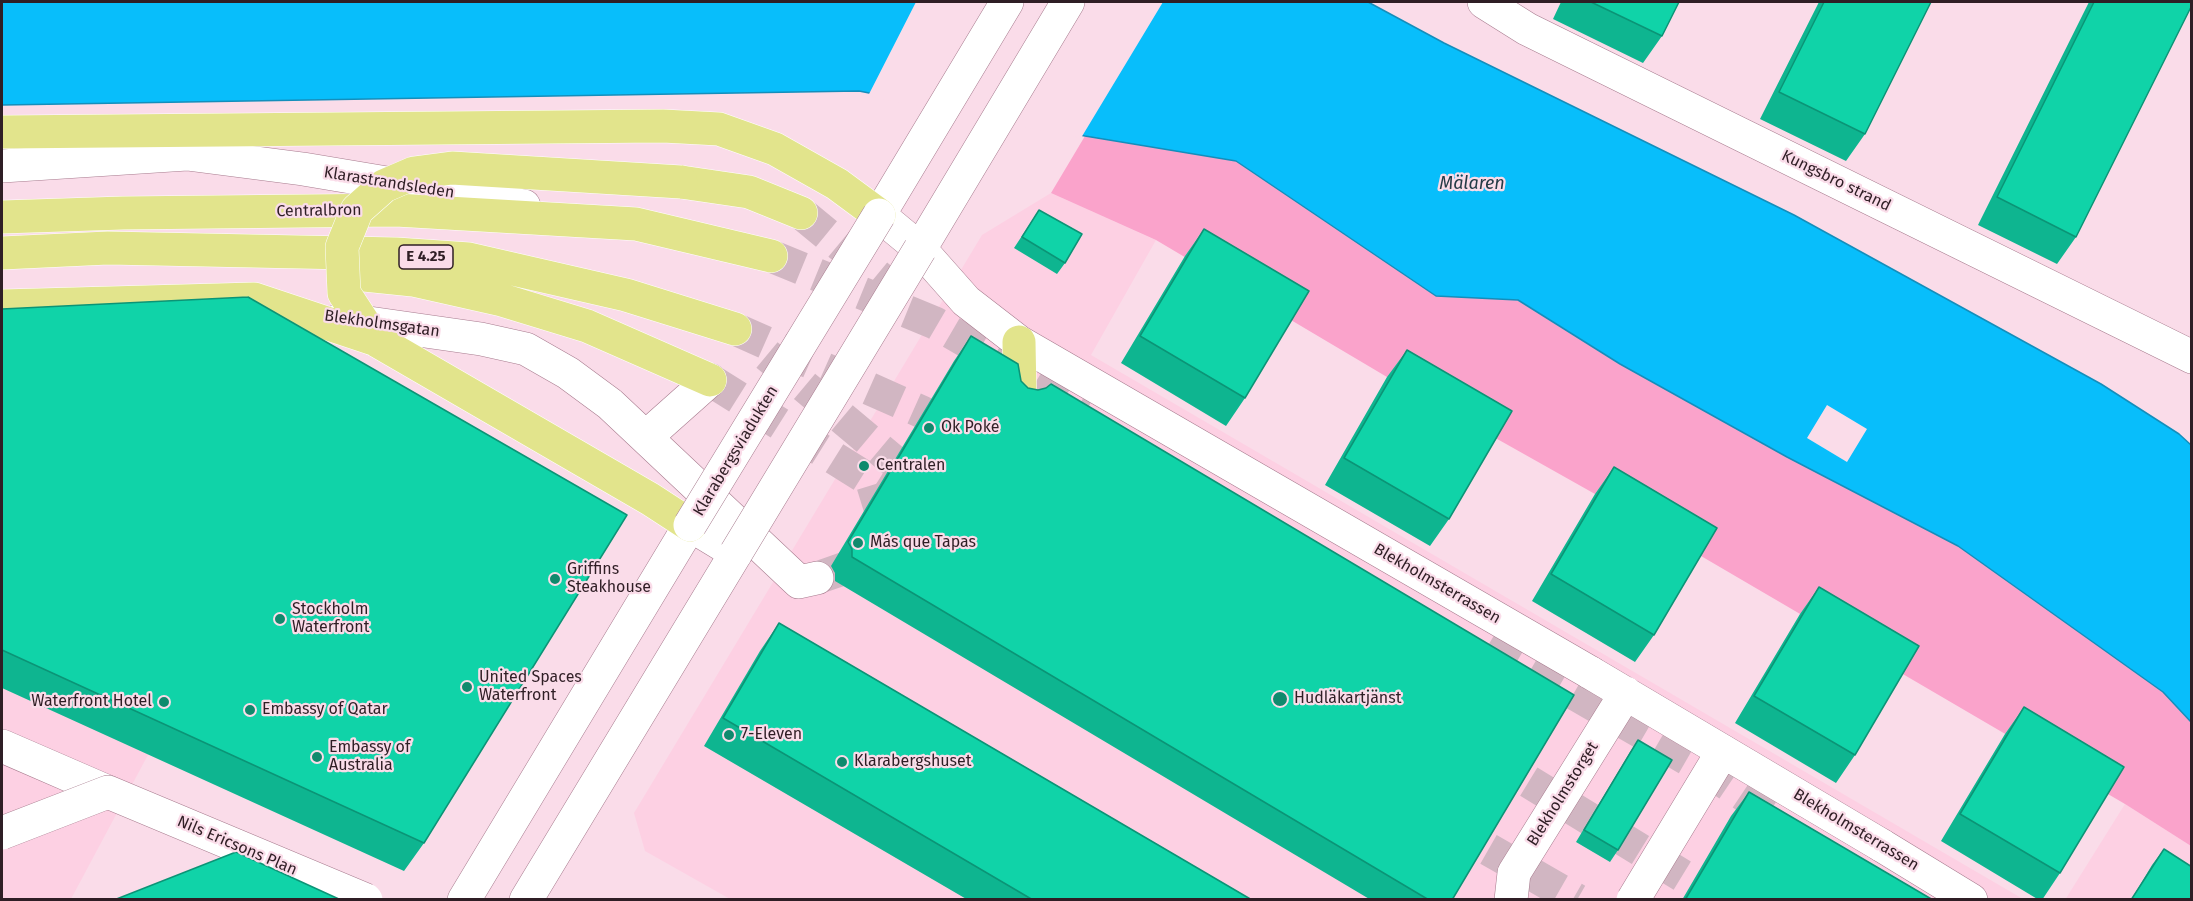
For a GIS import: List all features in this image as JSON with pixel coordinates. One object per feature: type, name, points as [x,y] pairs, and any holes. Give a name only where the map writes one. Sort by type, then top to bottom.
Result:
[{"type":"highway","points":[[2,132],[651,126],[719,129],[775,149],[837,184],[879,215]]},
{"type":"highway","points":[[374,339],[344,293],[342,247],[357,210],[384,186],[414,173],[452,168],[681,182],[749,192],[801,213]]},
{"type":"highway","name":"Centralbron","points":[[2,216],[396,210],[636,224]]},
{"type":"highway","name":"Klarastrandsleden","points":[[636,224],[771,256]]},
{"type":"highway","points":[[108,248],[413,280],[502,300],[587,326],[710,380]]},
{"type":"highway","name":"E 4.25","points":[[2,253],[108,248],[396,254],[469,260],[626,295],[735,329]]},
{"type":"highway","points":[[2,306],[254,299],[374,339],[650,499],[690,525]]},
{"type":"highway","points":[[1018,342],[1020,396]]},
{"type":"street","name":"Klarabergsviadukten","points":[[464,900],[1007,2]]},
{"type":"street","points":[[526,900],[1068,2]]},
{"type":"street","name":"Kungsbro strand","points":[[1484,2],[1527,28],[2192,357]]},
{"type":"street","name":"Klarastrandsleden","points":[[2,166],[188,154],[303,169],[636,224]]},
{"type":"street","name":"Blekholmsterrassen","points":[[879,215],[920,249],[966,301],[1018,342],[1626,693],[1971,900]]},
{"type":"street","name":"Blekholmsgatan","points":[[2,322],[275,309],[481,339],[526,350],[568,373],[610,404],[800,582],[817,578]]},
{"type":"street","points":[[646,437],[710,380]]},
{"type":"street","points":[[690,525],[736,554]]},
{"type":"street","name":"Blekholmstorget","points":[[1511,900],[1514,873],[1626,693]]},
{"type":"street","name":"Nils Ericsons Plan","points":[[2,746],[366,900]]},
{"type":"street","points":[[1633,900],[1723,751]]},
{"type":"street","points":[[2,833],[108,792]]},
{"type":"shaded area","points":[[1085,136],[1236,161],[1436,296],[1518,300],[1620,364],[1787,457],[1958,546],[2163,692],[2191,722],[2191,846],[2125,804],[1595,494],[1387,377],[1156,240],[1051,193]]},
{"type":"shaded area","points":[[1051,193],[1156,240],[1091,355],[2023,899],[730,899],[645,851],[634,813],[982,235]]},
{"type":"shaded area","points":[[2,672],[157,738],[71,899],[2,899]]},
{"type":"shaded area","points":[[2125,804],[2191,846],[2191,899],[2065,900]]},
{"type":"water","name":"Mälaren","points":[[2,2],[1368,2],[1444,43],[1794,215],[2101,384],[2179,434],[2191,445],[2191,722],[2163,692],[1958,546],[1787,457],[1620,364],[1518,300],[1436,296],[1236,161],[1085,136],[859,91],[2,105]]},
{"type":"pier","points":[[916,2],[1163,2],[1081,138],[868,96]]},
{"type":"pier","points":[[1827,405],[1867,429],[1847,462],[1807,438]]},
{"type":"building","points":[[1591,2],[1679,2],[1662,36]]},
{"type":"building","points":[[1824,2],[1931,2],[1865,134],[1779,92]]},
{"type":"building","points":[[2094,2],[2192,2],[2192,5],[2076,237],[1997,197]]},
{"type":"building","points":[[1039,210],[1082,234],[1065,263],[1022,237]]},
{"type":"building","points":[[1204,229],[1309,291],[1245,398],[1140,336]]},
{"type":"building","name":"Stockholm Waterfront","points":[[248,297],[627,515],[424,843],[2,650],[2,309]]},
{"type":"building","points":[[971,336],[1018,364],[1021,381],[1028,388],[1038,390],[1051,384],[1574,695],[1452,900],[1429,900],[852,557],[852,549],[848,542]]},
{"type":"building","points":[[1407,350],[1512,411],[1449,519],[1344,458]]},
{"type":"building","points":[[1614,467],[1717,528],[1654,635],[1551,574]]},
{"type":"building","points":[[1819,587],[1919,646],[1855,755],[1754,696]]},
{"type":"building","name":"Klarabergshuset","points":[[779,623],[1252,900],[1033,900],[723,718]]},
{"type":"building","points":[[2024,707],[2124,767],[2060,873],[1960,814]]},
{"type":"building","points":[[1638,740],[1672,760],[1618,850],[1584,830]]},
{"type":"building","points":[[1749,792],[1933,900],[1685,900]]},
{"type":"building","points":[[2164,849],[2192,867],[2192,900],[2131,900]]},
{"type":"building","points":[[236,852],[341,900],[114,900]]},
{"type":"tunnel","points":[[801,213],[908,301]]},
{"type":"tunnel","points":[[771,256],[935,323],[1086,411]]},
{"type":"tunnel","points":[[735,329],[922,412],[961,436]]},
{"type":"tunnel","points":[[767,355],[927,489]]},
{"type":"tunnel","points":[[710,380],[917,510]]},
{"type":"tunnel","points":[[817,578],[857,564],[884,521],[872,482]]},
{"type":"tunnel","points":[[1489,644],[1708,771],[1781,820]]},
{"type":"tunnel","points":[[1487,756],[1722,900]]},
{"type":"tunnel","points":[[1446,825],[1577,900]]},
{"type":"place","name":"Ok Poké","points":[[929,428]]},
{"type":"place","name":"Centralen","points":[[864,466]]},
{"type":"place","name":"Más que Tapas","points":[[858,543]]},
{"type":"place","name":"Griffins Steakhouse","points":[[555,579]]},
{"type":"place","name":"Stockholm Waterfront","points":[[280,619]]},
{"type":"place","name":"United Spaces Waterfront","points":[[467,687]]},
{"type":"place","name":"Hudläkartjänst","points":[[1280,699]]},
{"type":"place","name":"Waterfront Hotel","points":[[164,702]]},
{"type":"place","name":"Embassy of Qatar","points":[[250,710]]},
{"type":"place","name":"7-Eleven","points":[[729,735]]},
{"type":"place","name":"Embassy of Australia","points":[[317,757]]},
{"type":"place","name":"Klarabergshuset","points":[[842,762]]}]
